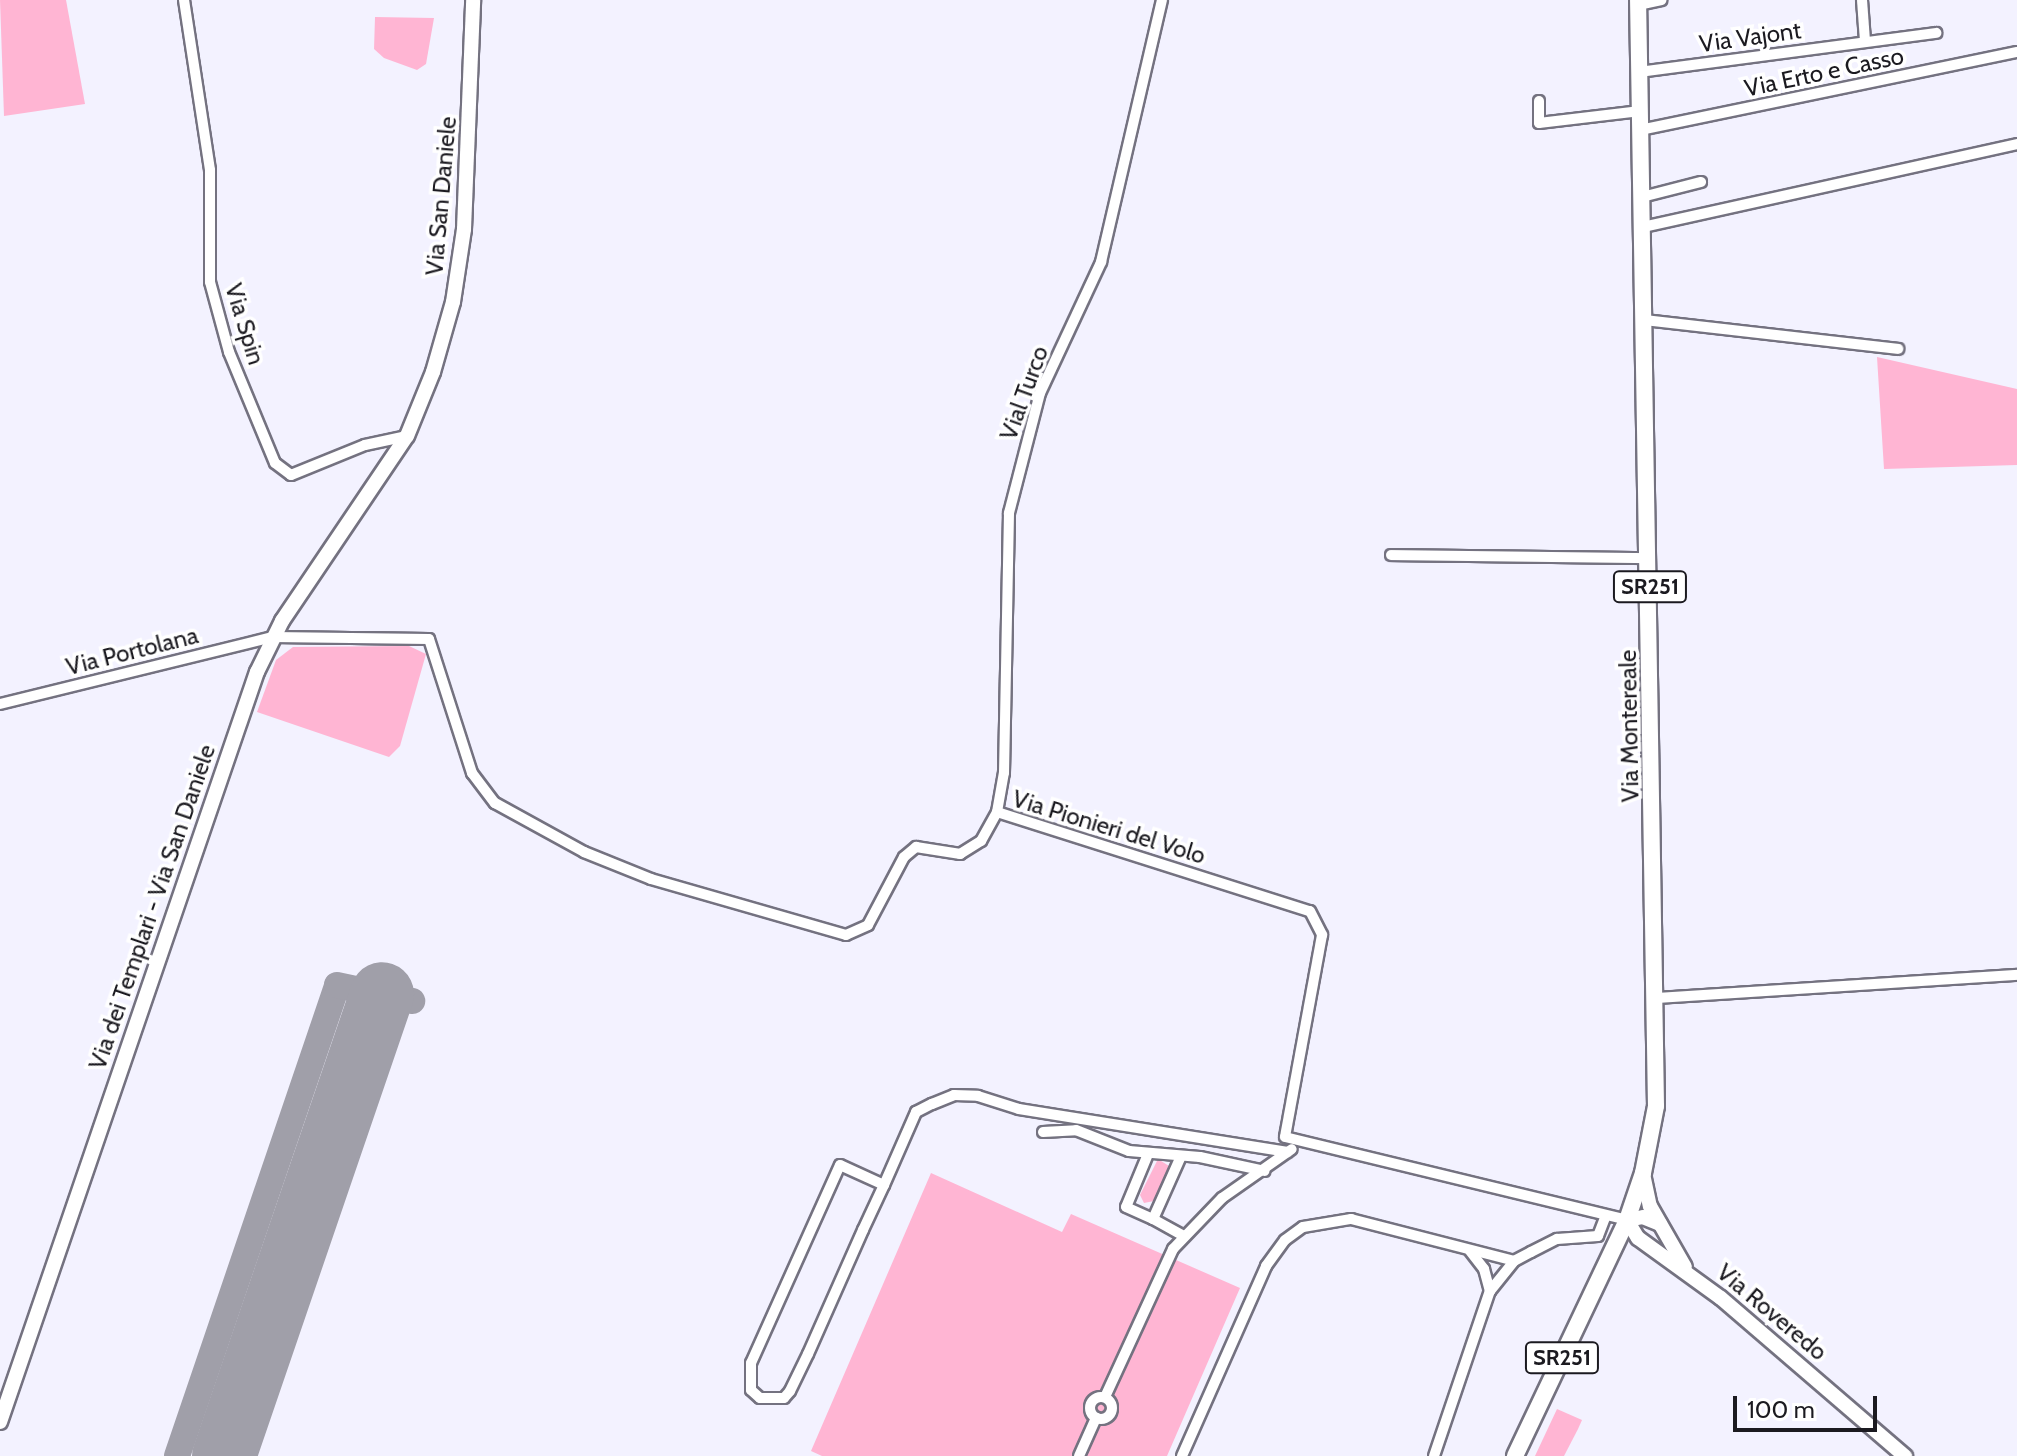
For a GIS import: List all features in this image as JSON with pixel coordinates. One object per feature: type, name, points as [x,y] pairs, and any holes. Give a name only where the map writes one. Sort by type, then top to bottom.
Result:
[{"type":"main road","name":"Via Montereale","points":[[1627,1220],[1643,1173],[1656,1106],[1658,998],[1638,2]]},
{"type":"main road","name":"SR251","points":[[1515,1456],[1627,1220]]},
{"type":"street","name":"Via Spin","points":[[184,0],[210,170],[212,292],[229,352],[275,463],[282,474],[291,475],[365,445],[407,436]]},
{"type":"street","name":"Via San Daniele","points":[[407,436],[441,344],[464,229],[473,0]]},
{"type":"street","name":"Vial Turco","points":[[997,812],[1004,773],[1009,513],[1040,393],[1101,262],[1162,0]]},
{"type":"street","points":[[1638,2],[1661,0]]},
{"type":"street","points":[[1862,0],[1865,41]]},
{"type":"street","name":"Via Vajont","points":[[1639,72],[1936,33]]},
{"type":"street","name":"Via Erto e Casso","points":[[1640,130],[2017,52]]},
{"type":"street","points":[[1539,101],[1539,123],[1640,111]]},
{"type":"street","points":[[1643,227],[2017,144]]},
{"type":"street","points":[[1642,197],[1701,182]]},
{"type":"street","points":[[1645,320],[1898,349]]},
{"type":"street","name":"Via dei Templari - Via San Daniele","points":[[0,1422],[229,750],[273,637],[407,436]]},
{"type":"street","points":[[1391,555],[1650,558]]},
{"type":"street","name":"Via Pionieri del Volo","points":[[273,637],[429,639],[472,773],[495,803],[584,852],[651,879],[846,935],[868,925],[904,857],[916,847],[960,854],[981,841],[997,812],[1310,911],[1318,919],[1322,935],[1285,1137],[1303,1141]]},
{"type":"street","name":"Via Portolana","points":[[0,704],[273,637]]},
{"type":"street","points":[[1658,998],[2017,975]]},
{"type":"street","points":[[884,1185],[840,1165],[751,1363],[751,1390],[760,1398],[784,1398],[790,1391],[884,1185],[916,1112],[954,1095],[1288,1152]]},
{"type":"street","points":[[1043,1132],[1076,1130],[1148,1154],[1181,1156],[1265,1171]]},
{"type":"street","points":[[1079,1456],[1096,1418],[1111,1412],[1105,1397],[1162,1270],[1184,1236],[1222,1198],[1265,1171],[1303,1141],[1627,1220],[1643,1217],[1660,1224]]},
{"type":"street","points":[[1148,1154],[1126,1207],[1184,1236]]},
{"type":"street","points":[[1153,1219],[1181,1156]]},
{"type":"street","name":"Via Roveredo","points":[[1643,1173],[1645,1192],[1687,1271]]},
{"type":"street","points":[[1434,1456],[1490,1291],[1514,1261],[1557,1239],[1598,1236],[1606,1215]]},
{"type":"street","points":[[1182,1456],[1266,1266],[1285,1240],[1303,1227],[1351,1219],[1514,1261]]},
{"type":"street","name":"Via Roveredo","points":[[1627,1220],[1649,1247],[1687,1271],[1905,1456]]},
{"type":"street","points":[[1608,1259],[1625,1245],[1649,1247]]},
{"type":"street","points":[[1469,1250],[1484,1269],[1490,1291]]},
{"type":"street","points":[[1096,1418],[1089,1405],[1097,1396],[1105,1397]]},
{"type":"street","name":"Via Roveredo","points":[[1865,1419],[1918,1456]]},
{"type":"shaded area","points":[[0,0],[66,0],[85,104],[4,116]]},
{"type":"shaded area","points":[[375,17],[434,18],[426,64],[417,70],[384,58],[374,49]]},
{"type":"shaded area","points":[[1877,357],[2017,389],[2017,465],[1884,469]]},
{"type":"shaded area","points":[[409,646],[426,654],[400,746],[389,757],[257,712],[276,660],[293,647]]},
{"type":"shaded area","points":[[1158,1159],[1169,1166],[1154,1201],[1144,1203],[1140,1195]]},
{"type":"shaded area","points":[[931,1173],[1062,1232],[1071,1214],[1240,1288],[1167,1456],[822,1456],[811,1451]]},
{"type":"shaded area","points":[[1557,1409],[1582,1420],[1578,1429],[1564,1456],[1535,1456]]},
{"type":"taxiway","points":[[177,1456],[337,985],[412,1001]]},
{"type":"runway","points":[[224,1456],[382,994]]}]
